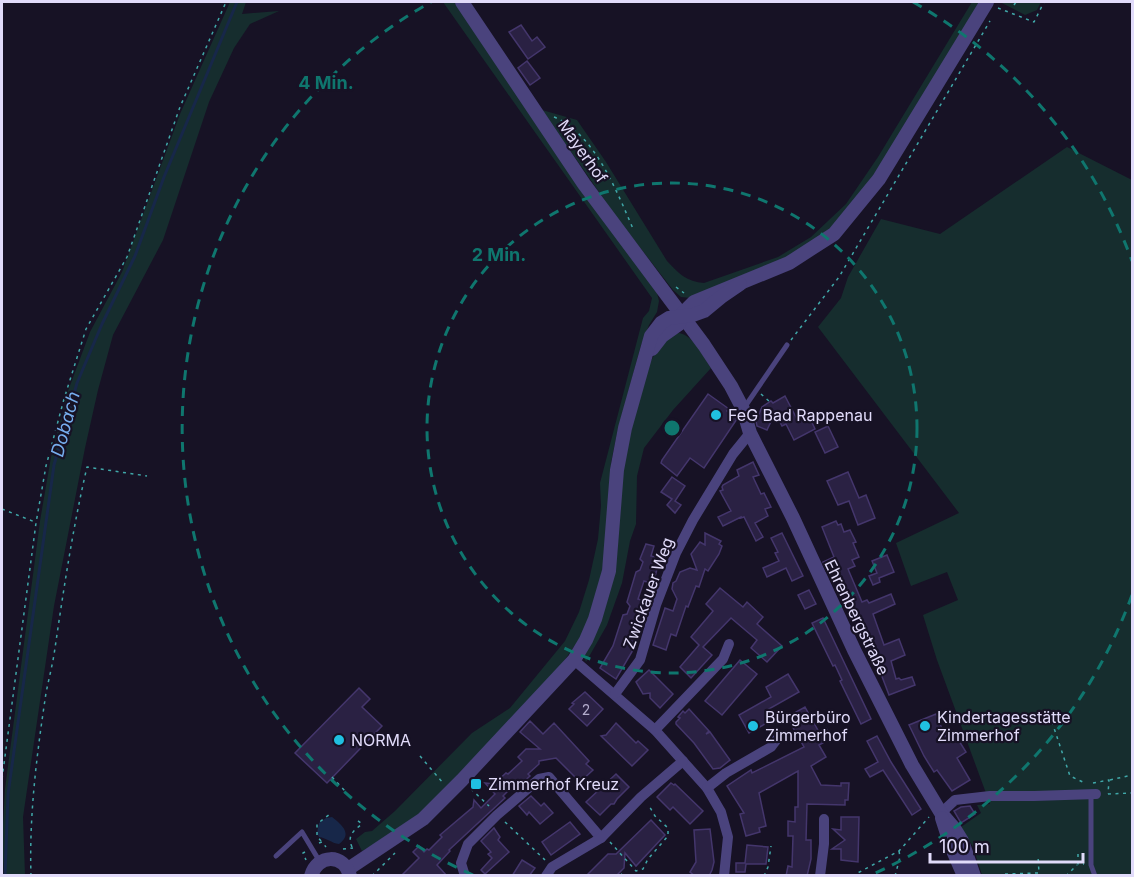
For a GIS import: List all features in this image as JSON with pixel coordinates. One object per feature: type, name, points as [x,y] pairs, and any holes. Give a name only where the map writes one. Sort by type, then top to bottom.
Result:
[{"type":"street","name":"Mayerhof","points":[[462,2],[585,184],[681,315]]},
{"type":"street","points":[[681,315],[694,302],[789,263],[834,234],[879,179],[990,4]]},
{"type":"street","points":[[311,876],[320,862],[326,859],[339,860],[353,868],[423,819],[574,660],[595,619],[609,571],[617,470],[625,428],[651,336],[661,323],[669,318],[704,311],[740,284]]},
{"type":"street","name":"Ehrenbergstraße","points":[[681,315],[731,386],[743,410],[750,433],[793,518],[854,650],[912,765],[939,810],[962,841],[974,876]]},
{"type":"street","name":"Zwickauer Weg","points":[[615,694],[640,660],[656,605],[676,553],[705,499],[733,454],[750,433]]},
{"type":"street","points":[[655,730],[723,659],[729,644]]},
{"type":"street","points":[[574,660],[655,730],[707,788],[721,812],[728,837],[724,876]]},
{"type":"street","points":[[707,788],[726,773],[771,747],[777,739]]},
{"type":"street","points":[[549,871],[603,836],[641,797],[683,761]]},
{"type":"street","points":[[465,876],[461,863],[468,844],[497,815],[539,779],[549,777],[603,836]]},
{"type":"street","points":[[939,810],[954,800],[990,796],[1093,794]]},
{"type":"street","name":"Ehrenbergstraße","points":[[939,810],[964,876]]},
{"type":"street","points":[[820,876],[824,819]]},
{"type":"lane","points":[[743,410],[787,345]]},
{"type":"lane","points":[[1093,794],[1091,865],[1095,876]]},
{"type":"lane","points":[[276,856],[302,832],[320,862]]},
{"type":"path","points":[[2,779],[36,523],[46,466],[55,433],[86,329],[127,257],[180,106],[226,2]]},
{"type":"path","points":[[990,4],[1034,21],[1044,2]]},
{"type":"path","points":[[787,345],[839,277],[993,16]]},
{"type":"path","points":[[547,114],[566,122],[581,134],[609,177],[638,238]]},
{"type":"path","points":[[676,287],[694,302]]},
{"type":"path","points":[[757,391],[770,402]]},
{"type":"path","points":[[31,876],[30,831],[40,738],[55,650],[62,590],[87,467],[147,476]]},
{"type":"path","points":[[2,509],[36,523]]},
{"type":"path","points":[[1052,722],[1070,776],[1084,783],[1132,775]]},
{"type":"path","points":[[420,756],[451,792]]},
{"type":"path","points":[[332,777],[346,792]]},
{"type":"path","points":[[462,780],[549,871]]},
{"type":"path","points":[[1108,794],[1109,780]]},
{"type":"path","points":[[1093,794],[1132,793]]},
{"type":"path","points":[[603,836],[636,871],[643,869],[648,859],[668,836],[668,828],[655,816],[641,797]]},
{"type":"path","points":[[852,876],[899,850],[939,810]]},
{"type":"path","points":[[322,842],[317,836],[317,824],[330,814]]},
{"type":"path","points":[[353,868],[349,841],[351,833],[362,824],[357,820]]},
{"type":"path","points":[[765,876],[771,846]]},
{"type":"path","points":[[895,876],[900,857],[899,850]]},
{"type":"path","points":[[1066,876],[1078,864],[1078,854]]},
{"type":"path","points":[[1005,874],[1039,873],[1038,856]]},
{"type":"path","points":[[1078,864],[1091,865]]},
{"type":"path","points":[[620,876],[625,871]]},
{"type":"green space","points":[[230,2],[246,2],[242,14],[279,11],[250,24],[234,48],[209,102],[163,240],[113,335],[85,448],[54,606],[23,817],[25,875],[4,875],[2,841],[5,789],[40,521],[51,457],[68,391],[90,332],[122,272],[180,114]]},
{"type":"green space","points":[[443,2],[454,2],[657,293],[659,301],[657,312],[641,345],[617,433],[611,463],[607,538],[600,585],[592,612],[580,638],[544,685],[421,813],[362,851],[356,839],[365,832],[372,831],[395,811],[472,733],[510,708],[565,641],[579,612],[589,580],[598,539],[601,506],[600,483],[643,318],[649,311],[652,298]]},
{"type":"green space","points":[[972,2],[981,2],[894,146],[840,222],[803,251],[691,298],[681,297],[673,290],[617,218],[542,110],[577,120],[606,162],[667,261],[683,276],[704,283],[778,257],[811,237],[846,204],[878,157]]},
{"type":"green space","points":[[1000,2],[1041,2],[1037,10],[1025,15]]},
{"type":"green space","points":[[1067,147],[1132,180],[1132,875],[982,875],[973,847],[961,827],[981,813],[977,805],[990,804],[937,660],[923,615],[958,600],[947,572],[911,586],[896,543],[959,513],[818,327],[841,298],[848,277],[881,219],[940,234]]},
{"type":"green space","points":[[679,333],[694,342],[711,368],[673,410],[644,448],[637,476],[636,524],[630,541],[622,583],[607,625],[586,662],[583,654],[617,554],[622,462],[647,368],[659,346],[673,334]]},
{"type":"water","points":[[332,817],[346,833],[339,844],[319,837],[317,833],[319,823]]},
{"type":"building","points":[[521,25],[532,41],[537,37],[545,47],[528,59],[509,32]]},
{"type":"building","points":[[527,61],[540,78],[530,85],[518,68]]},
{"type":"building","points":[[708,394],[729,409],[727,411],[737,419],[704,468],[690,458],[677,476],[661,463],[662,460]]},
{"type":"building","points":[[785,396],[798,421],[809,416],[815,429],[794,440],[786,424],[782,426],[775,413],[767,430],[757,426],[756,421],[762,407]]},
{"type":"building","points":[[828,426],[838,447],[825,453],[815,432]]},
{"type":"building","points":[[753,462],[759,475],[753,477],[761,494],[764,493],[771,507],[765,509],[768,516],[755,523],[763,537],[756,541],[744,517],[723,526],[718,517],[731,511],[720,491],[723,490],[723,485],[739,476],[737,470]]},
{"type":"building","points":[[848,472],[859,498],[866,495],[875,518],[858,525],[849,501],[838,505],[827,481]]},
{"type":"building","points":[[672,477],[685,486],[675,501],[681,505],[675,513],[667,505],[672,499],[661,492]]},
{"type":"building","points":[[836,521],[838,525],[841,524],[844,532],[850,530],[856,542],[853,543],[859,557],[852,560],[855,566],[848,569],[862,602],[867,600],[869,603],[891,594],[895,604],[873,614],[884,645],[899,639],[905,655],[891,661],[896,679],[912,677],[915,685],[889,695],[867,637],[864,639],[840,589],[844,587],[836,569],[828,572],[823,562],[834,557],[822,527]]},
{"type":"building","points":[[705,533],[721,541],[719,554],[708,571],[705,569],[699,587],[696,586],[688,607],[686,606],[676,636],[671,634],[666,650],[653,645],[665,608],[673,611],[677,599],[672,589],[673,583],[680,572],[690,568],[697,570],[691,554],[700,542],[705,545]]},
{"type":"building","points":[[782,533],[803,576],[792,581],[786,568],[767,577],[763,568],[779,561],[775,553],[778,552],[771,538]]},
{"type":"building","points":[[646,544],[654,546],[651,556],[660,558],[653,584],[644,581],[638,599],[647,602],[633,650],[616,679],[600,668],[613,646],[623,615],[627,614],[630,606],[627,602],[636,572],[640,570],[643,562],[640,559]]},
{"type":"building","points":[[887,555],[894,572],[879,578],[880,582],[873,585],[869,576],[877,573],[872,561]]},
{"type":"building","points":[[720,588],[743,607],[747,602],[763,617],[757,624],[782,646],[767,662],[751,648],[757,640],[731,618],[703,647],[712,655],[691,678],[680,667],[699,645],[691,637],[713,611],[706,604]]},
{"type":"building","points":[[809,590],[816,604],[805,609],[798,595]]},
{"type":"building","points":[[823,618],[871,719],[861,724],[840,681],[842,680],[835,665],[833,666],[812,623]]},
{"type":"building","points":[[740,660],[757,674],[722,715],[705,701]]},
{"type":"building","points":[[649,670],[673,694],[660,708],[650,698],[650,693],[643,694],[636,682]]},
{"type":"building","points":[[788,674],[799,692],[767,710],[772,720],[749,733],[739,715],[771,697],[766,687]]},
{"type":"building","name":"NORMA","points":[[359,688],[370,699],[362,707],[382,726],[327,783],[295,753]]},
{"type":"building","points":[[585,692],[603,709],[587,726],[569,709],[574,704],[572,703]]},
{"type":"building","points":[[805,707],[819,732],[826,728],[832,738],[819,745],[826,757],[811,766],[821,785],[841,786],[841,783],[849,783],[848,800],[845,800],[845,805],[807,804],[806,840],[811,840],[811,859],[807,876],[786,876],[788,866],[792,867],[793,836],[788,836],[788,821],[795,822],[795,807],[798,807],[798,771],[759,793],[766,826],[759,828],[760,832],[746,836],[740,814],[744,813],[727,786],[751,770],[752,773],[804,747],[787,717]]},
{"type":"building","points":[[689,709],[709,731],[706,734],[710,732],[730,760],[720,768],[713,769],[694,743],[676,724],[683,711],[685,713]]},
{"type":"building","points":[[936,714],[945,736],[953,731],[966,752],[957,758],[970,780],[952,791],[937,770],[934,772],[909,725]]},
{"type":"building","points":[[530,721],[543,734],[554,723],[589,761],[586,764],[593,770],[580,782],[556,758],[539,761],[539,764],[528,774],[530,776],[519,786],[516,783],[503,796],[505,798],[449,850],[437,865],[447,876],[401,876],[419,858],[413,852],[419,846],[424,852],[429,850],[442,837],[440,835],[473,807],[474,800],[481,808],[495,794],[485,783],[494,784],[506,773],[508,774],[522,761],[518,757],[526,749],[540,749],[520,732]]},
{"type":"building","points":[[616,723],[636,743],[638,741],[648,750],[632,766],[601,736],[606,735]]},
{"type":"building","points":[[877,736],[921,809],[912,815],[883,770],[870,777],[865,769],[878,762],[867,741]]},
{"type":"building","points":[[616,774],[629,787],[614,804],[611,804],[600,815],[586,802]]},
{"type":"building","points":[[671,783],[675,784],[703,811],[690,824],[673,807],[670,810],[657,797]]},
{"type":"building","points":[[531,796],[541,806],[544,803],[553,813],[540,824],[529,812],[527,815],[519,806]]},
{"type":"building","points":[[970,806],[975,814],[961,823],[954,811]]},
{"type":"building","points":[[841,817],[859,817],[858,862],[841,860],[841,849],[832,849],[845,840],[833,829],[841,830]]},
{"type":"building","points":[[651,820],[665,835],[636,866],[625,853],[624,868],[616,876],[586,876],[608,854],[616,854]]},
{"type":"building","points":[[570,822],[580,834],[551,855],[542,842]]},
{"type":"building","points":[[494,828],[500,837],[498,840],[509,852],[485,874],[481,870],[492,858],[488,854],[491,852],[481,841]]},
{"type":"building","points":[[710,829],[714,862],[712,870],[709,876],[695,876],[690,872],[696,862],[694,830]]},
{"type":"building","points":[[747,845],[768,847],[766,864],[746,864],[745,872],[736,872],[736,863],[745,863]]},
{"type":"building","points":[[522,860],[535,868],[529,876],[512,876]]},
{"type":"waterway","name":"Dobach","points":[[5,876],[8,794],[54,465],[77,383],[135,256],[164,177],[237,2]]},
{"type":"place","name":"FeG Bad Rappenau","points":[[716,415]]},
{"type":"place","name":"Bürgerbüro Zimmerhof","points":[[753,726]]},
{"type":"place","name":"Kindertagesstätte Zimmerhof","points":[[925,726]]},
{"type":"place","name":"NORMA","points":[[339,740]]},
{"type":"place","name":"Zimmerhof Kreuz","points":[[476,784]]}]
